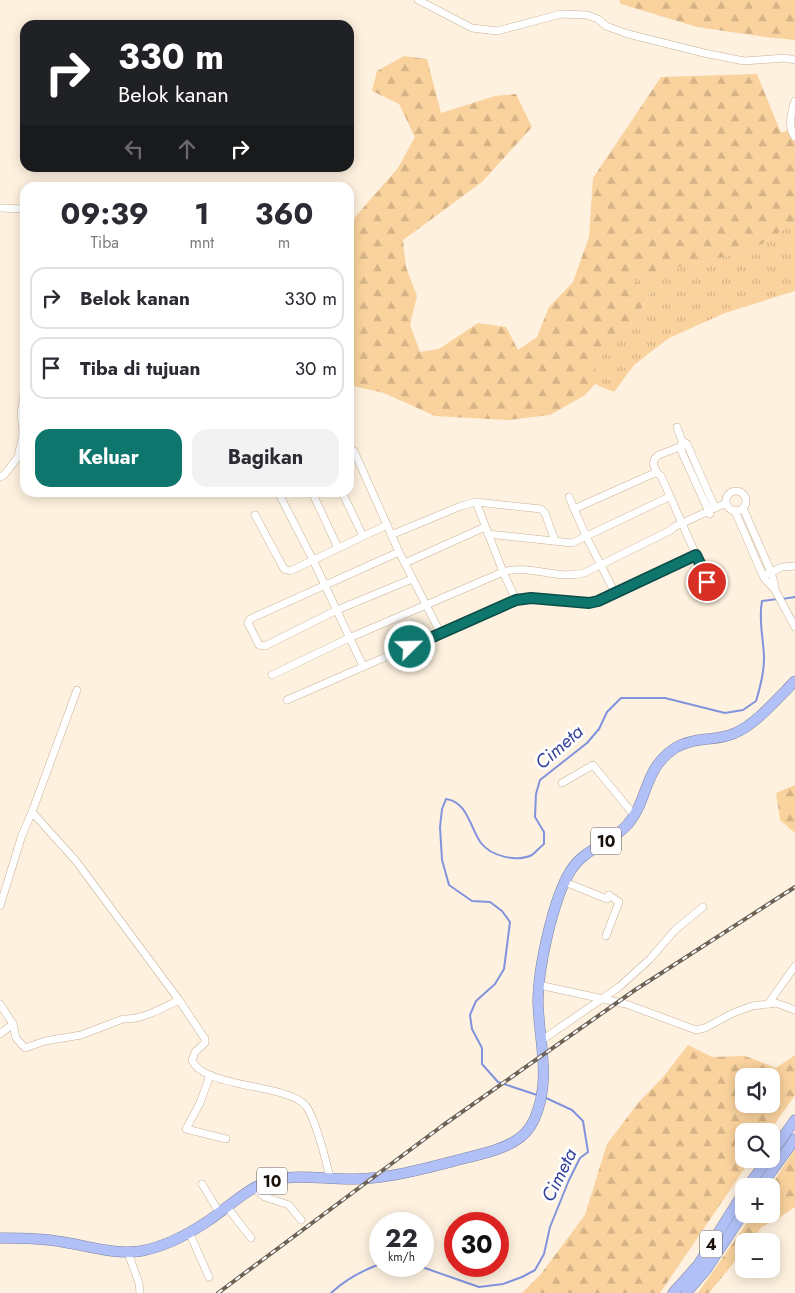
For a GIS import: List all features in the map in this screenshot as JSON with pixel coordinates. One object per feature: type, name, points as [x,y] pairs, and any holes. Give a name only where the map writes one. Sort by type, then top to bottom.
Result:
[{"type":"highway","name":"10","points":[[0,1238],[60,1241],[128,1253],[152,1248],[189,1232],[254,1188],[275,1180],[356,1179],[392,1176],[422,1170],[502,1148],[523,1136],[533,1121],[539,1106],[544,1080],[538,1001],[539,985],[549,931],[565,882],[572,869],[582,856],[617,834],[626,826],[634,815],[652,774],[659,762],[668,753],[692,740],[729,736],[738,733],[766,710],[795,681]]},
{"type":"highway","points":[[780,1141],[795,1120]]},
{"type":"highway","points":[[767,1178],[795,1138]]},
{"type":"highway","name":"4","points":[[673,1293],[698,1265],[735,1206]]},
{"type":"highway","name":"4","points":[[686,1293],[706,1270],[737,1223]]},
{"type":"street","points":[[418,0],[472,28],[498,32],[561,14],[587,15],[598,19],[606,26],[628,34],[704,53],[744,61],[785,58],[795,60]]},
{"type":"street","points":[[795,101],[790,115],[792,133],[795,137]]},
{"type":"street","points":[[0,208],[20,210]]},
{"type":"street","points":[[677,427],[711,511]]},
{"type":"street","points":[[683,444],[655,458],[653,464],[657,473],[661,476],[667,498],[712,591]]},
{"type":"street","points":[[0,477],[18,457],[20,447]]},
{"type":"street","points":[[354,451],[399,552],[441,634]]},
{"type":"street","points":[[574,509],[657,473]]},
{"type":"street","points":[[727,504],[729,494],[734,491],[740,492],[746,499],[743,508],[771,572],[776,593]]},
{"type":"street","points":[[281,497],[313,560],[363,666]]},
{"type":"street","points":[[314,497],[338,548]]},
{"type":"street","points":[[344,497],[363,536]]},
{"type":"street","points":[[569,497],[586,536],[615,593]]},
{"type":"street","points":[[405,564],[487,531],[572,543],[667,498]]},
{"type":"street","points":[[391,535],[461,506],[476,502],[541,509],[545,513],[555,541]]},
{"type":"street","points":[[476,502],[516,600]]},
{"type":"street","points":[[272,675],[349,638],[503,572],[521,569],[573,576],[584,573],[727,504]]},
{"type":"street","points":[[727,504],[735,511],[763,576],[776,593],[795,627]]},
{"type":"street","points":[[735,511],[743,508]]},
{"type":"street","points":[[255,515],[287,571],[387,525]]},
{"type":"street","points":[[399,552],[250,619],[248,623],[259,645],[265,646],[337,610],[412,578]]},
{"type":"street","points":[[287,700],[516,600],[531,598],[589,603],[598,601],[694,556]]},
{"type":"street","points":[[763,576],[782,567],[795,566]]},
{"type":"street","points":[[0,906],[22,834],[77,690]]},
{"type":"street","points":[[562,783],[593,765],[634,815]]},
{"type":"street","points":[[32,812],[76,861],[179,1000],[206,1041],[193,1055],[192,1062],[210,1075],[278,1093],[303,1103],[310,1113],[330,1179]]},
{"type":"street","points":[[565,882],[607,899],[609,895],[619,902],[606,936]]},
{"type":"street","points":[[542,1040],[619,987],[650,959],[675,930],[703,907]]},
{"type":"street","points":[[768,1004],[795,966]]},
{"type":"street","points":[[539,985],[581,996],[633,1006],[696,1030],[705,1028],[733,1013],[752,1006],[780,1004],[795,1010]]},
{"type":"street","points":[[0,1004],[13,1024],[16,1038],[25,1048],[45,1041],[81,1034],[123,1019],[154,1012],[179,1000]]},
{"type":"street","points":[[0,1034],[13,1024]]},
{"type":"street","points":[[210,1075],[200,1103],[186,1129],[226,1139]]},
{"type":"street","points":[[202,1184],[223,1210],[250,1238]]},
{"type":"street","points":[[254,1188],[265,1197],[289,1205],[301,1220]]},
{"type":"street","points":[[189,1232],[209,1277]]},
{"type":"street","points":[[128,1253],[139,1283],[140,1293]]},
{"type":"green space","points":[[619,0],[795,0],[795,40],[697,27],[621,4]]},
{"type":"green space","points":[[404,56],[427,59],[441,113],[495,96],[516,94],[532,127],[482,182],[403,240],[406,267],[417,296],[410,325],[420,352],[439,349],[478,323],[506,327],[518,350],[537,337],[549,307],[573,282],[589,237],[593,178],[661,77],[757,74],[781,133],[795,127],[795,222],[751,251],[628,278],[652,290],[634,322],[613,336],[595,354],[595,384],[585,395],[550,415],[507,420],[435,416],[384,393],[354,386],[354,218],[398,168],[415,137],[399,104],[372,91],[377,71]]},
{"type":"green space","points":[[795,222],[795,291],[725,313],[669,338],[634,365],[614,392],[595,384],[595,354],[613,336],[634,322],[652,291],[627,278],[751,251]]},
{"type":"green space","points":[[795,785],[795,833],[780,820],[776,793]]},
{"type":"green space","points":[[688,1045],[712,1057],[745,1056],[776,1068],[795,1055],[795,1095],[776,1123],[735,1123],[735,1168],[745,1168],[738,1178],[735,1178],[735,1183],[660,1293],[522,1293],[541,1274],[585,1215],[607,1144],[639,1102],[664,1076]]},
{"type":"green space","points":[[795,1149],[795,1207],[780,1217],[780,1178],[776,1178]]},
{"type":"green space","points":[[747,1223],[770,1223],[762,1227],[757,1233],[740,1233]]},
{"type":"green space","points":[[735,1240],[735,1261],[709,1293],[698,1293]]},
{"type":"waterway","name":"Cimeta","points":[[782,599],[795,597]]},
{"type":"waterway","name":"Cimeta","points":[[537,1095],[498,1082],[482,1064],[482,1048],[472,1029],[470,1015],[476,1001],[495,984],[504,969],[510,922],[502,911],[490,902],[472,901],[449,885],[442,860],[440,827],[442,809],[446,799],[453,801],[464,810],[477,837],[492,852],[512,858],[532,855],[544,844],[544,832],[535,817],[536,794],[540,780],[587,743],[599,729],[607,712],[621,698],[665,698],[725,713],[743,710],[756,701],[762,681],[764,665],[762,601],[778,599]]},
{"type":"waterway","name":"Cimeta","points":[[434,1271],[479,1287],[503,1284],[535,1270],[544,1254],[550,1227],[569,1180],[580,1158],[588,1152],[583,1121],[572,1110],[546,1098]]},
{"type":"waterway","name":"Cimeta","points":[[331,1293],[354,1276],[369,1269]]},
{"type":"railway","points":[[218,1293],[442,1126],[635,990],[795,887]]},
{"type":"route","points":[[410,647],[516,600],[531,598],[589,603],[598,601],[696,555],[707,578],[707,582]]}]
